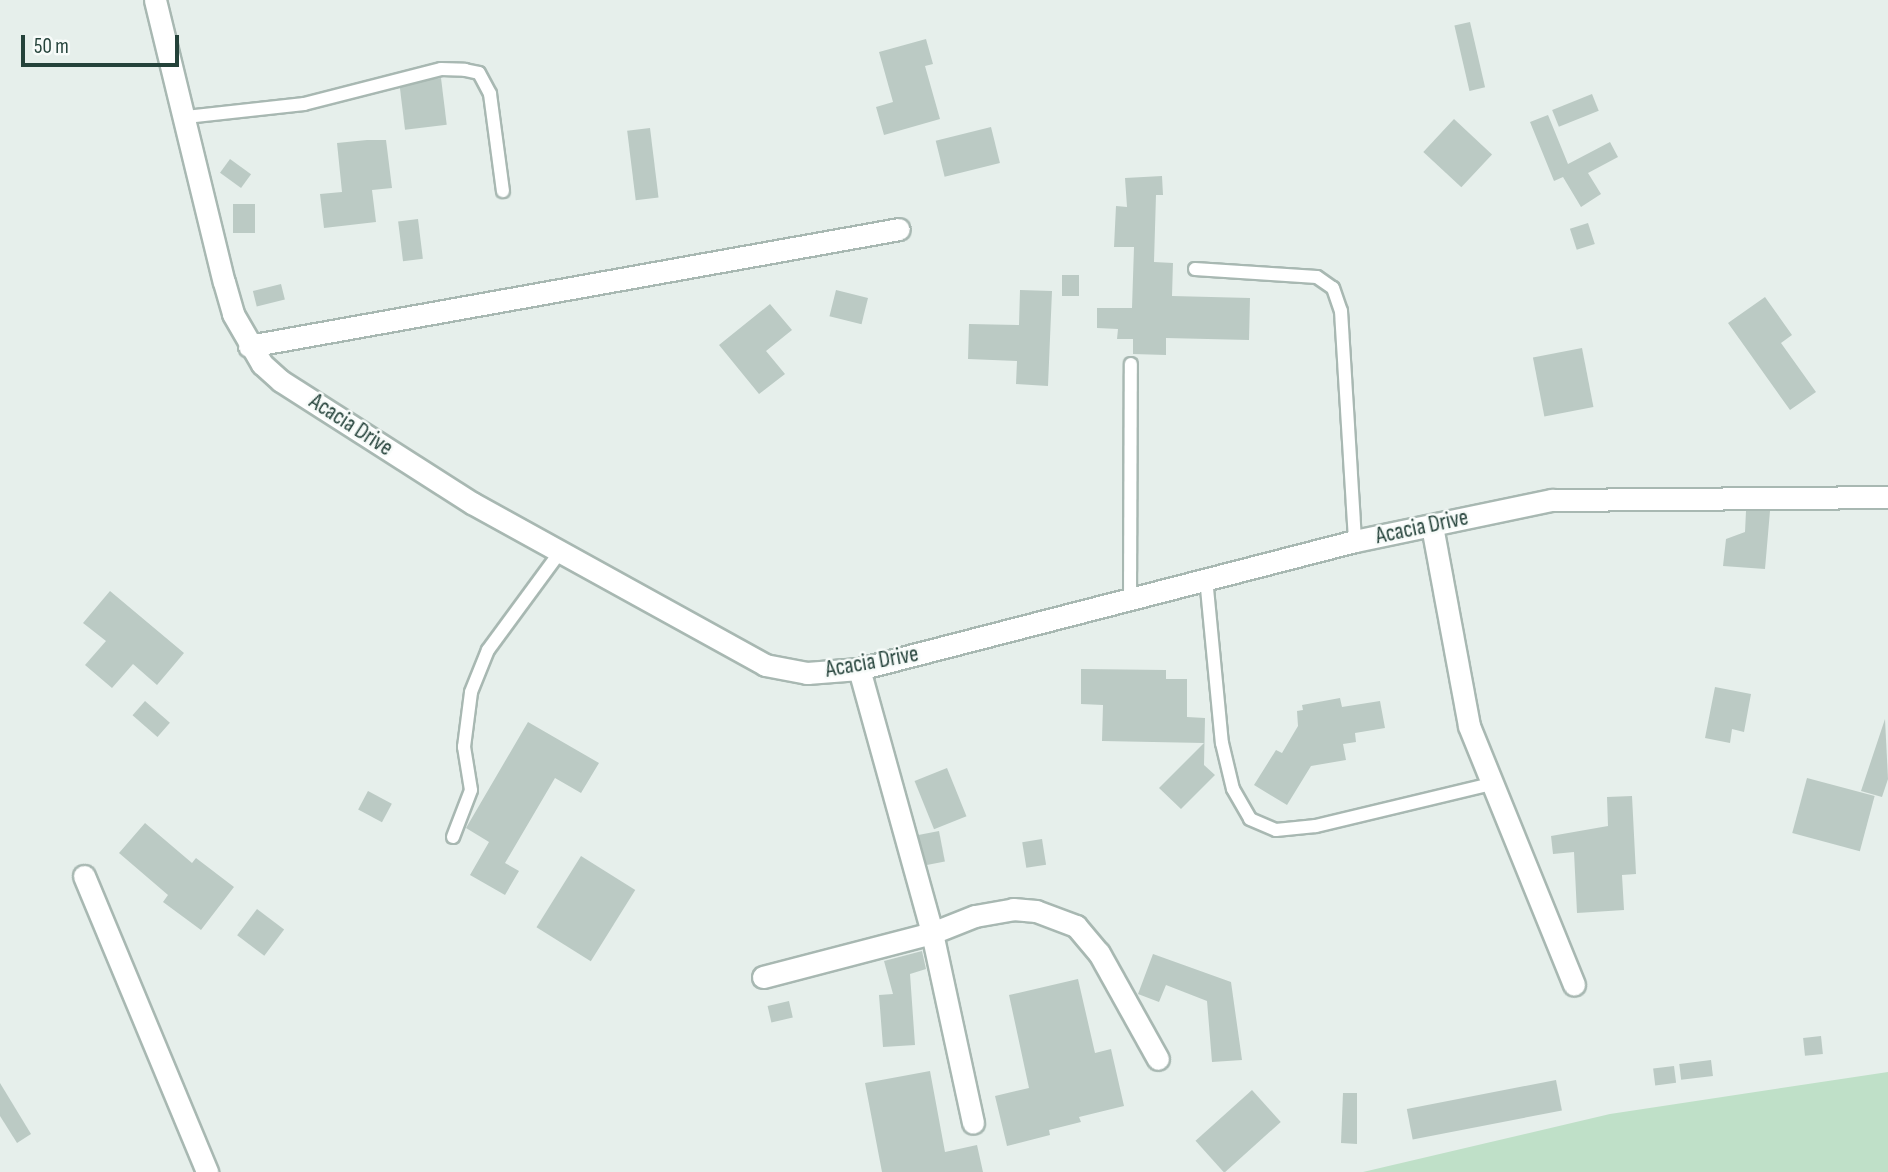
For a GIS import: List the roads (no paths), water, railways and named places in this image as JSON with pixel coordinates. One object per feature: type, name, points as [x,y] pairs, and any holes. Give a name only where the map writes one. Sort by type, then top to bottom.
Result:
[{"type":"street","name":"Acacia Drive","points":[[155,0],[186,117],[208,226],[233,314],[249,346],[281,381],[472,503],[765,665],[807,673],[859,669],[1355,541],[1552,500],[1888,497]]},
{"type":"street","points":[[249,346],[899,229]]},
{"type":"street","points":[[1432,526],[1469,726],[1574,985]]},
{"type":"street","points":[[859,669],[932,933],[973,1124]]},
{"type":"street","points":[[85,876],[207,1172]]},
{"type":"street","points":[[763,976],[932,933],[975,916],[1013,909],[1036,911],[1076,926],[1099,953],[1158,1059]]},
{"type":"lane","points":[[186,117],[304,104],[441,69],[479,73],[490,93],[503,191]]},
{"type":"lane","points":[[1195,269],[1317,276],[1333,288],[1341,311],[1355,541]]},
{"type":"lane","points":[[1130,598],[1131,364]]},
{"type":"lane","points":[[453,837],[471,790],[464,747],[471,692],[488,650],[560,552]]},
{"type":"lane","points":[[1206,579],[1222,743],[1233,789],[1250,819],[1276,831],[1316,826],[1491,784]]}]
